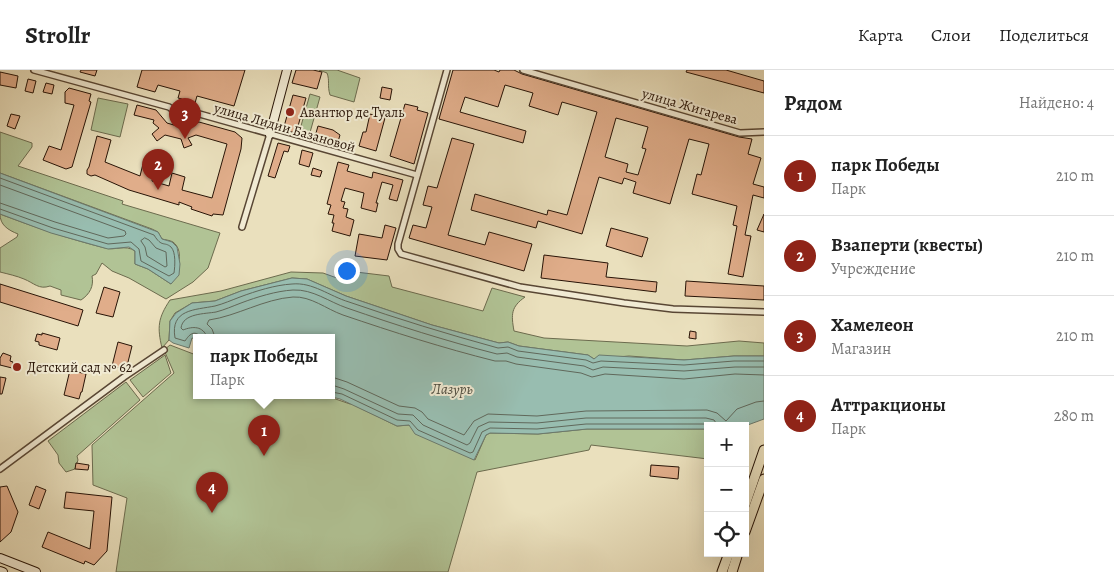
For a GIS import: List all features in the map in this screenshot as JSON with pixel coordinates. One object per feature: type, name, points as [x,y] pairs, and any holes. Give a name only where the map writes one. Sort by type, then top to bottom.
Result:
[{"type":"main road","points":[[749,494],[763,454]]},
{"type":"main road","points":[[749,521],[764,479]]},
{"type":"main road","points":[[722,572],[728,557]]},
{"type":"main road","points":[[732,572],[737,557]]},
{"type":"street","name":"улица Лидии Базановой","points":[[34,70],[169,107],[177,114],[187,116],[196,113],[417,175]]},
{"type":"street","points":[[242,227],[287,70]]},
{"type":"street","points":[[447,70],[398,244],[399,251],[403,255],[520,288],[673,308],[764,312]]},
{"type":"street","name":"улица Жигарева","points":[[523,70],[740,133],[764,132]]},
{"type":"street","points":[[0,469],[124,377],[164,350]]},
{"type":"street","points":[[0,558],[32,572]]},
{"type":"green space","points":[[319,70],[337,70],[360,78],[354,102],[330,95],[327,73]]},
{"type":"green space","points":[[310,94],[320,97],[309,136],[299,133]]},
{"type":"green space","points":[[98,98],[128,104],[120,137],[91,130]]},
{"type":"green space","points":[[0,132],[32,143],[32,147],[18,166],[123,201],[122,204],[220,233],[208,268],[193,282],[166,299],[129,278],[112,271],[102,263],[96,274],[92,276],[91,290],[81,300],[61,295],[61,290],[50,286],[40,287],[21,278],[0,272],[0,248],[17,237],[18,234],[5,227],[1,221],[0,214],[109,249],[131,249],[135,251],[135,264],[148,269],[171,284],[179,263],[179,251],[173,242],[162,239],[158,232],[152,229],[0,173]]},
{"type":"green space","points":[[291,272],[323,273],[348,282],[356,272],[389,276],[392,287],[483,311],[492,288],[525,297],[517,304],[513,311],[514,331],[544,338],[687,346],[739,341],[764,343],[764,356],[684,360],[629,356],[594,359],[588,355],[519,346],[508,342],[499,343],[432,325],[346,296],[307,279],[292,278],[241,291],[215,301],[192,303],[175,313],[170,321],[169,340],[162,348],[159,334],[160,323],[163,312],[170,300],[221,291]]},
{"type":"green space","points":[[170,345],[193,354],[193,399],[335,399],[350,404],[354,403],[356,406],[397,426],[409,425],[475,460],[486,435],[490,433],[538,434],[587,429],[704,429],[704,459],[591,445],[589,450],[477,472],[448,572],[116,572],[127,498],[93,485],[92,445],[174,373],[164,350]]},
{"type":"green space","points":[[165,355],[171,373],[143,397],[130,380]]},
{"type":"green space","points":[[126,382],[140,400],[77,456],[78,460],[75,469],[66,472],[59,463],[58,455],[48,441]]},
{"type":"water","points":[[0,173],[158,232],[162,239],[172,242],[177,247],[180,264],[179,275],[171,284],[148,269],[135,264],[135,251],[129,247],[108,249],[51,233],[0,214]]},
{"type":"water","name":"Лазурь","points":[[292,278],[307,279],[346,296],[432,325],[499,343],[508,342],[519,346],[588,355],[594,359],[599,355],[684,360],[764,356],[764,419],[749,425],[749,422],[704,422],[704,429],[587,429],[538,434],[490,433],[486,435],[474,460],[415,434],[409,425],[397,426],[335,398],[335,334],[193,334],[189,348],[169,340],[170,321],[176,313],[192,303],[215,301],[241,291]]},
{"type":"building","points":[[81,70],[97,70],[95,76],[80,72]]},
{"type":"building","points":[[142,70],[245,70],[234,106],[197,96],[195,103],[190,102],[188,109],[180,107],[182,99],[178,98],[180,91],[158,85],[155,92],[137,87]]},
{"type":"building","points":[[296,70],[322,72],[317,89],[292,83]]},
{"type":"building","points":[[453,70],[494,70],[499,72],[500,70],[514,70],[522,74],[739,137],[752,139],[748,154],[761,158],[753,184],[764,187],[764,198],[753,195],[745,235],[751,236],[743,277],[728,274],[737,226],[733,225],[737,206],[692,194],[697,174],[701,175],[709,144],[689,139],[670,204],[633,193],[636,182],[624,178],[622,184],[599,177],[582,234],[538,221],[536,228],[471,210],[475,194],[547,215],[548,210],[567,215],[597,112],[562,102],[558,115],[529,106],[533,93],[505,85],[498,107],[465,97],[460,112],[526,131],[523,143],[439,119]],"holes":[[[616,118],[648,127],[642,148],[646,149],[638,175],[626,172],[628,164],[605,157]]]},
{"type":"building","points":[[687,70],[726,70],[764,81],[764,93],[686,72]]},
{"type":"building","points":[[0,72],[18,76],[16,88],[0,85]]},
{"type":"building","points":[[28,79],[36,81],[33,93],[25,91]]},
{"type":"building","points":[[46,83],[54,85],[52,94],[43,92]]},
{"type":"building","points":[[382,87],[392,89],[390,100],[380,98]]},
{"type":"building","points":[[69,88],[91,94],[89,101],[91,102],[72,167],[66,169],[43,160],[49,146],[61,150],[74,105],[65,103],[65,92]]},
{"type":"building","points":[[293,95],[306,98],[296,133],[283,130]]},
{"type":"building","points":[[405,104],[418,107],[417,110],[428,113],[414,164],[390,156]]},
{"type":"building","points":[[137,105],[156,110],[167,123],[184,128],[199,122],[235,132],[242,138],[241,149],[223,215],[213,214],[212,216],[191,209],[192,207],[179,202],[179,205],[129,190],[95,175],[87,174],[97,136],[111,140],[105,162],[140,176],[143,164],[155,168],[152,181],[169,186],[172,173],[185,177],[182,190],[212,198],[227,144],[196,135],[188,138],[192,145],[184,148],[181,139],[165,135],[157,141],[152,134],[159,128],[153,123],[154,120],[134,115]]},
{"type":"building","points":[[11,114],[20,116],[15,129],[7,126]]},
{"type":"building","points":[[370,114],[385,118],[376,151],[359,146],[363,132],[366,132]]},
{"type":"building","points":[[318,126],[333,130],[340,135],[337,145],[314,140]]},
{"type":"building","points":[[452,138],[474,144],[448,235],[485,245],[489,232],[532,244],[524,271],[409,238],[413,225],[426,228],[432,207],[423,205],[428,186],[437,188]]},
{"type":"building","points":[[278,143],[290,146],[288,152],[284,151],[275,178],[268,176]]},
{"type":"building","points":[[302,150],[313,153],[309,167],[299,164]]},
{"type":"building","points":[[338,162],[349,165],[347,171],[372,178],[373,172],[403,180],[397,201],[389,199],[393,185],[382,182],[376,203],[378,203],[376,212],[361,208],[364,193],[345,188],[341,201],[345,202],[343,208],[348,209],[346,217],[354,220],[350,236],[332,231],[334,215],[328,214],[331,205],[327,204]]},
{"type":"building","points":[[313,168],[322,171],[320,177],[311,175]]},
{"type":"building","points":[[764,214],[764,232],[757,230]]},
{"type":"building","points":[[385,225],[396,228],[387,260],[355,256],[359,234],[382,238]]},
{"type":"building","points":[[611,228],[648,238],[642,257],[606,246]]},
{"type":"building","points":[[544,255],[608,263],[606,277],[657,282],[656,292],[541,278]]},
{"type":"building","points":[[686,281],[764,286],[764,300],[685,296]]},
{"type":"building","points":[[0,284],[83,310],[78,326],[0,302]]},
{"type":"building","points":[[104,287],[120,292],[113,317],[96,313]]},
{"type":"building","points":[[690,331],[696,332],[696,339],[689,338]]},
{"type":"building","points":[[42,333],[60,338],[57,350],[39,345],[39,342],[35,341],[37,334],[42,335]]},
{"type":"building","points":[[118,342],[132,346],[126,370],[112,366]]},
{"type":"building","points":[[3,353],[11,356],[12,368],[0,365],[0,358]]},
{"type":"building","points":[[70,370],[86,374],[79,399],[64,395]]},
{"type":"building","points":[[0,377],[6,378],[2,394],[0,394]]},
{"type":"building","points":[[76,463],[89,465],[88,470],[75,469]]},
{"type":"building","points":[[651,465],[679,467],[678,479],[650,476]]},
{"type":"building","points":[[7,486],[18,512],[11,532],[0,542],[0,487]]},
{"type":"building","points":[[36,486],[46,490],[39,509],[29,505]]},
{"type":"building","points":[[66,492],[112,497],[107,551],[94,565],[85,561],[84,564],[42,547],[48,532],[90,549],[94,511],[64,508]]},
{"type":"place","name":"Авантюр де Туаль","points":[[290,112]]},
{"type":"place","name":"Хамелеон","points":[[185,139]]},
{"type":"place","name":"Взаперти (квесты)","points":[[158,190]]},
{"type":"place","name":"Детский сад № 62","points":[[17,367]]},
{"type":"place","name":"парк Победы","points":[[264,456]]},
{"type":"place","name":"Аттракционы","points":[[212,513]]}]
